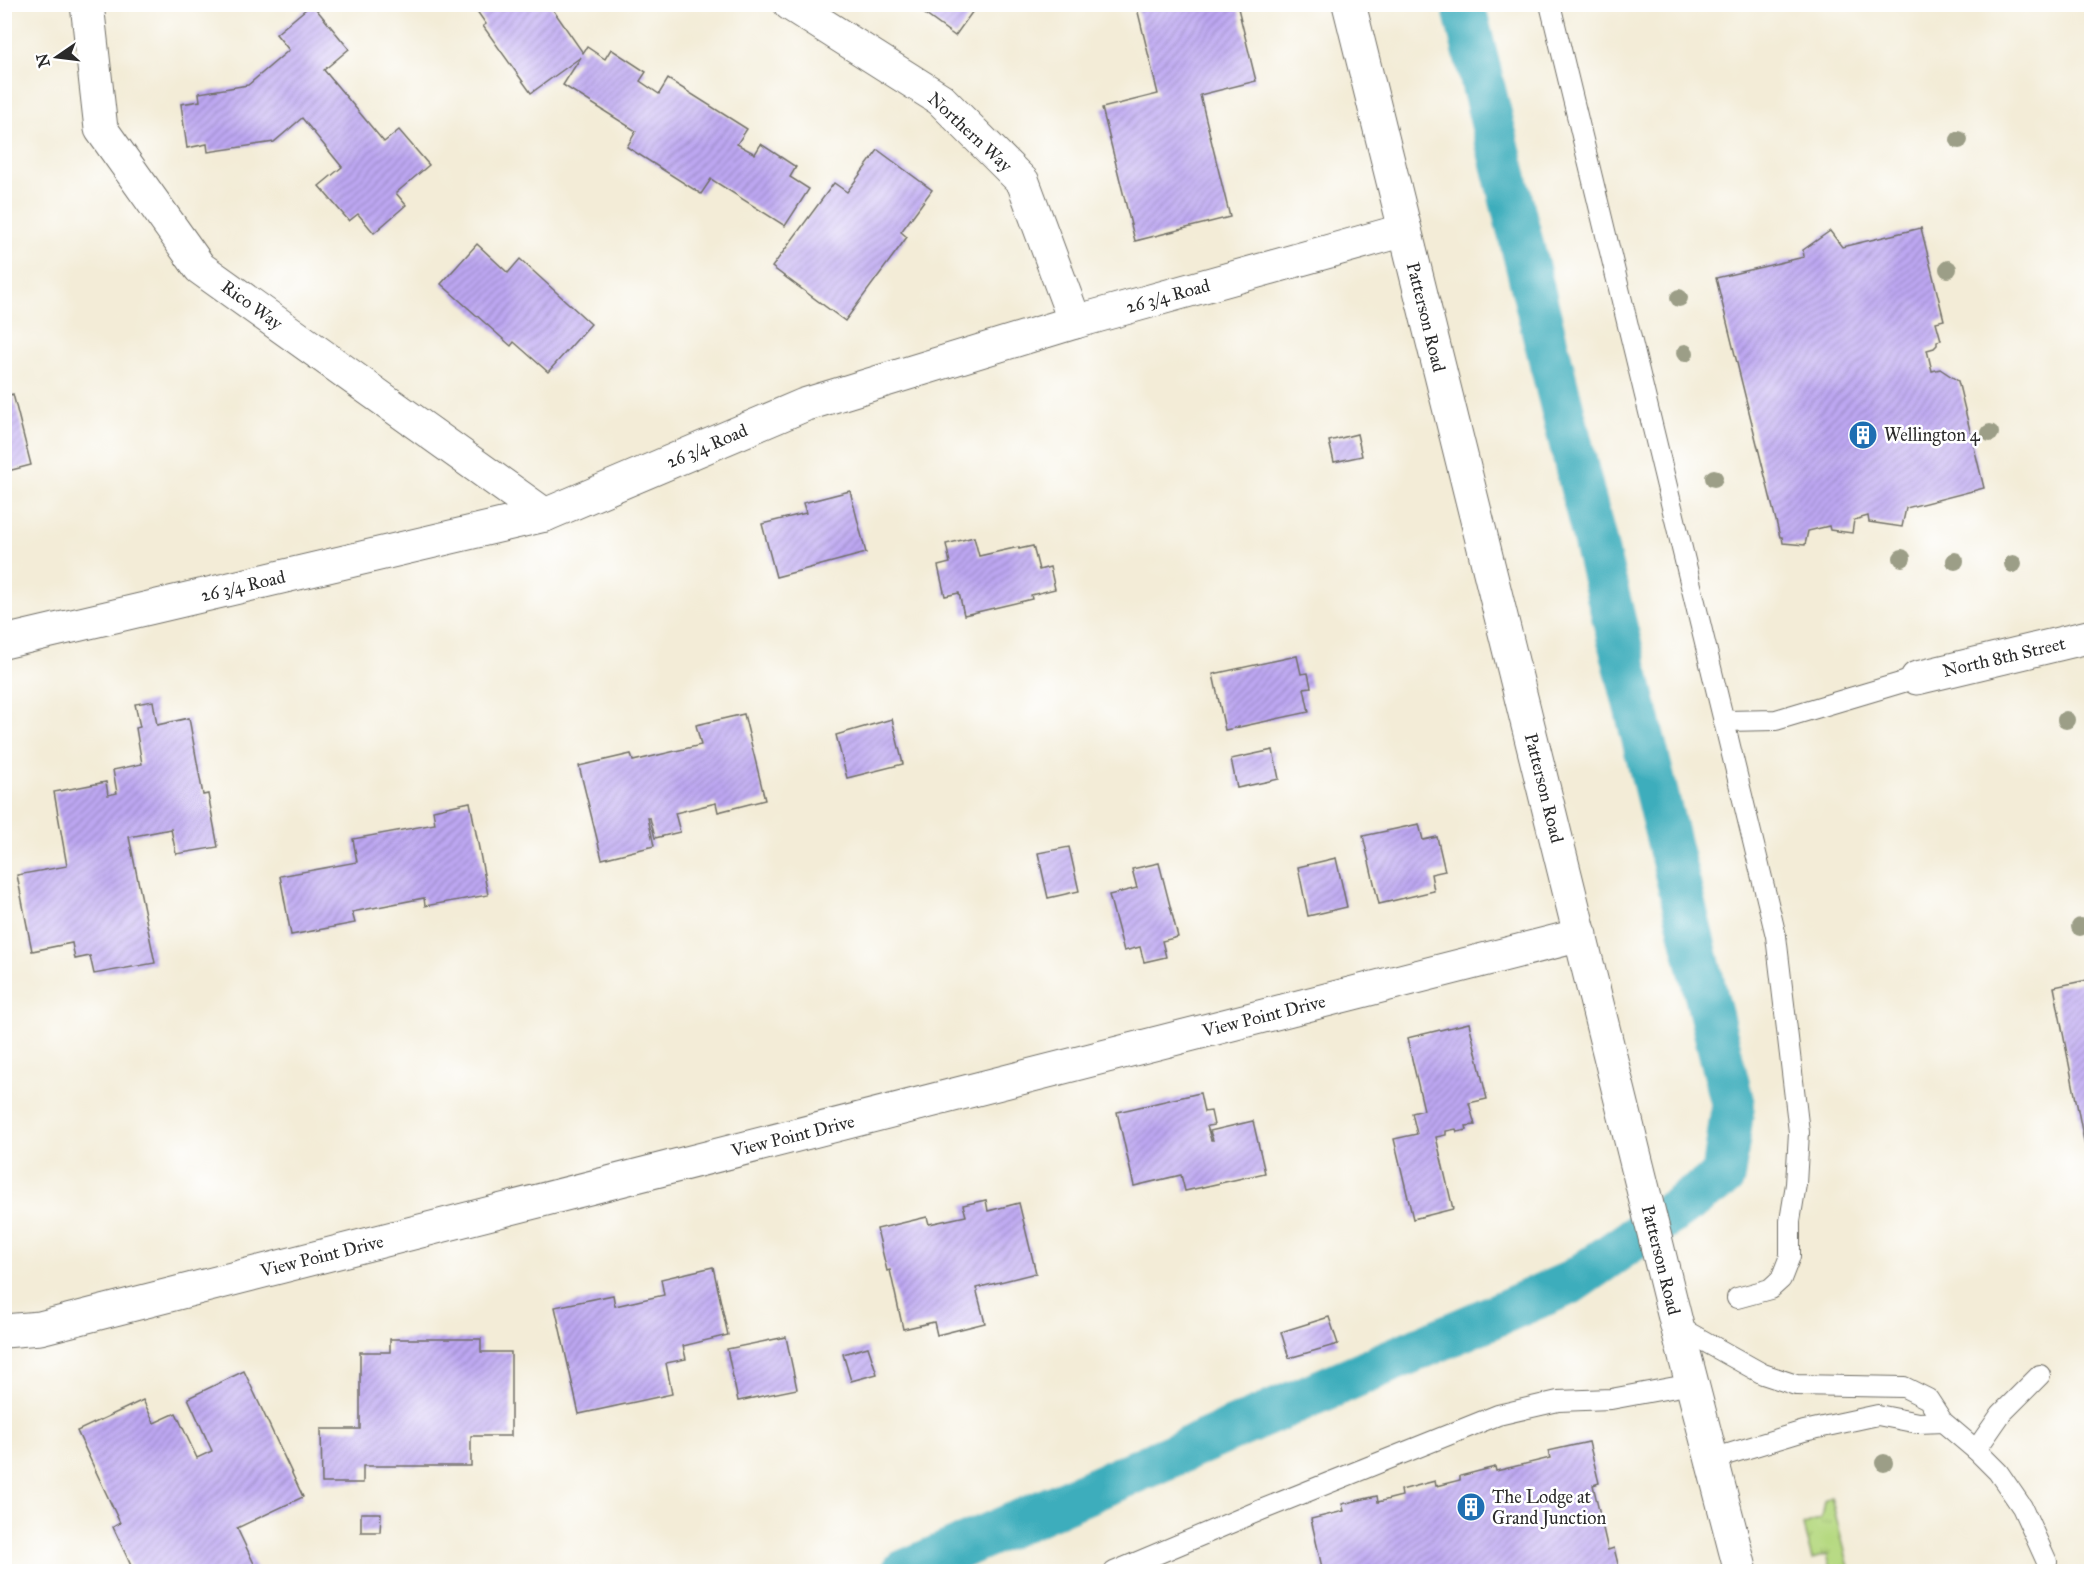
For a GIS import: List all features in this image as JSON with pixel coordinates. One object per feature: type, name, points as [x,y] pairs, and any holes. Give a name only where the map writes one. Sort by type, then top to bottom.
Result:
[{"type":"street","name":"Rico Way","points":[[87,4],[101,129],[200,268],[545,515]]},
{"type":"street","name":"Northern Way","points":[[790,4],[940,99],[1023,182],[1075,322]]},
{"type":"street","name":"Patterson Road","points":[[1349,4],[1677,1326],[1741,1572]]},
{"type":"street","name":"26 3/4 Road","points":[[4,642],[545,515],[804,405],[1075,322],[1405,230]]},
{"type":"street","name":"North 8th Street","points":[[1917,678],[2091,636]]},
{"type":"street","name":"View Point Drive","points":[[4,1331],[40,1328],[1581,935]]},
{"type":"lane","points":[[1550,4],[1776,936],[1799,1132],[1797,1184],[1790,1221],[1790,1256],[1780,1279],[1770,1289],[1737,1298]]},
{"type":"lane","points":[[1725,721],[1776,720],[1917,678]]},
{"type":"lane","points":[[1677,1326],[1763,1374],[1796,1385],[1904,1387],[1928,1399],[1943,1422],[1998,1472],[2022,1507],[2047,1562]]},
{"type":"lane","points":[[1976,1450],[2001,1414],[2040,1375]]},
{"type":"lane","points":[[1114,1572],[1498,1415],[1558,1401],[1611,1399],[1692,1384]]},
{"type":"lane","points":[[1712,1459],[1804,1431],[1878,1415],[1918,1423],[1943,1422]]},
{"type":"green space","points":[[1831,1497],[1850,1571],[1831,1571],[1826,1555],[1812,1559],[1803,1526],[1821,1518],[1824,1501]]},
{"type":"building","points":[[312,4],[349,49],[324,70],[384,142],[399,130],[429,165],[396,193],[406,205],[374,233],[358,214],[349,221],[319,186],[342,167],[302,118],[274,142],[208,152],[207,144],[187,148],[181,104],[200,101],[199,93],[248,85],[289,50],[276,34]]},
{"type":"building","points":[[472,4],[549,4],[583,53],[587,47],[605,59],[611,49],[646,72],[640,81],[659,94],[668,79],[747,129],[737,144],[755,154],[761,144],[796,167],[790,177],[809,189],[785,226],[711,179],[701,194],[627,147],[636,131],[563,85],[581,57],[531,93],[483,26],[486,24]]},
{"type":"building","points":[[911,4],[978,4],[955,36]]},
{"type":"building","points":[[1136,4],[1237,4],[1256,81],[1200,95],[1230,217],[1135,241],[1102,108],[1158,94]]},
{"type":"building","points":[[878,150],[932,190],[901,232],[907,237],[845,321],[772,267],[834,183],[847,192]]},
{"type":"building","name":"Wellington 4","points":[[1921,228],[1944,320],[1936,322],[1941,340],[1937,341],[1934,348],[1927,350],[1932,371],[1940,369],[1958,381],[1984,488],[1906,508],[1902,527],[1869,522],[1868,516],[1854,520],[1852,533],[1830,530],[1829,526],[1808,531],[1805,545],[1783,543],[1716,278],[1804,257],[1803,250],[1830,231],[1842,247]]},
{"type":"building","points":[[477,244],[508,273],[520,259],[591,324],[548,372],[514,342],[511,346],[441,284]]},
{"type":"building","points":[[4,375],[10,395],[13,394],[31,465],[4,472]]},
{"type":"building","points":[[1357,434],[1362,456],[1334,462],[1329,441]]},
{"type":"building","points":[[850,491],[866,553],[776,577],[762,524],[806,513],[803,503]]},
{"type":"building","points":[[974,537],[979,556],[1033,546],[1039,570],[1050,567],[1055,589],[1031,595],[1032,599],[964,615],[959,593],[945,596],[938,566],[950,563],[946,544]]},
{"type":"building","points":[[1297,656],[1301,674],[1308,673],[1311,687],[1304,688],[1309,712],[1225,730],[1213,674]]},
{"type":"building","points":[[153,701],[157,725],[189,718],[203,795],[208,794],[218,847],[176,854],[171,829],[129,837],[155,963],[94,974],[90,956],[75,959],[72,943],[32,951],[17,875],[67,866],[54,792],[106,782],[108,795],[117,793],[113,770],[142,764],[136,728],[140,727],[135,704]]},
{"type":"building","points":[[744,714],[765,800],[718,812],[716,803],[675,813],[680,832],[655,838],[650,818],[648,818],[654,846],[602,859],[579,766],[631,754],[633,761],[701,745],[696,725]]},
{"type":"building","points":[[892,719],[903,764],[847,778],[836,735]]},
{"type":"building","points":[[1273,750],[1279,779],[1237,788],[1231,759]]},
{"type":"building","points":[[470,802],[488,895],[425,906],[424,898],[352,912],[355,923],[291,935],[280,876],[357,862],[353,839],[435,824],[433,810]]},
{"type":"building","points":[[1419,824],[1423,840],[1437,837],[1445,871],[1431,874],[1434,891],[1379,904],[1363,836]]},
{"type":"building","points":[[1069,847],[1079,891],[1048,898],[1038,853]]},
{"type":"building","points":[[1336,858],[1347,907],[1308,916],[1298,867]]},
{"type":"building","points":[[1159,863],[1178,937],[1162,941],[1166,957],[1144,962],[1140,947],[1124,951],[1109,895],[1137,888],[1132,869]]},
{"type":"building","points":[[2092,979],[2092,1172],[2090,1172],[2054,987]]},
{"type":"building","points":[[1469,1023],[1487,1099],[1469,1103],[1475,1125],[1466,1126],[1467,1130],[1446,1131],[1446,1135],[1436,1137],[1453,1209],[1413,1219],[1394,1139],[1417,1134],[1412,1113],[1424,1110],[1407,1038]]},
{"type":"building","points":[[1200,1093],[1204,1112],[1211,1111],[1214,1125],[1207,1126],[1211,1140],[1213,1140],[1210,1131],[1253,1121],[1265,1173],[1185,1191],[1181,1175],[1134,1186],[1117,1112]]},
{"type":"building","points":[[986,1200],[988,1211],[1019,1203],[1036,1273],[976,1288],[985,1323],[937,1335],[934,1322],[903,1329],[890,1270],[887,1271],[877,1229],[927,1217],[929,1224],[966,1216],[963,1205]]},
{"type":"building","points":[[713,1267],[728,1335],[683,1346],[686,1359],[666,1363],[672,1394],[579,1414],[555,1307],[613,1295],[615,1306],[664,1295],[661,1279]]},
{"type":"building","points":[[1329,1317],[1338,1344],[1289,1358],[1281,1332]]},
{"type":"building","points":[[786,1337],[797,1389],[738,1401],[727,1349]]},
{"type":"building","points":[[390,1339],[481,1339],[481,1352],[511,1352],[511,1436],[471,1436],[471,1466],[363,1466],[363,1483],[322,1483],[321,1429],[360,1429],[360,1352],[390,1352]]},
{"type":"building","points":[[868,1347],[877,1374],[851,1381],[843,1354]]},
{"type":"building","points":[[244,1371],[303,1497],[237,1528],[258,1572],[156,1572],[155,1569],[149,1572],[134,1572],[113,1527],[120,1523],[77,1431],[143,1400],[154,1423],[176,1413],[197,1458],[212,1451],[188,1398]]},
{"type":"building","name":"The Lodge at Grand Junction","points":[[1589,1442],[1599,1483],[1593,1485],[1608,1550],[1614,1548],[1620,1572],[1323,1572],[1311,1519],[1344,1511],[1342,1504],[1377,1496],[1378,1502],[1402,1496],[1401,1490],[1435,1481],[1436,1486],[1460,1480],[1460,1476],[1495,1467],[1496,1471],[1550,1458],[1548,1451]]},
{"type":"building","points":[[361,1513],[381,1513],[380,1532],[361,1532]]},
{"type":"waterway","points":[[903,1572],[1570,1283],[1723,1177],[1733,1105],[1463,4]]},
{"type":"place","name":"Wellington 4","points":[[1863,435]]},
{"type":"place","name":"The Lodge at Grand Junction","points":[[1471,1507]]}]
